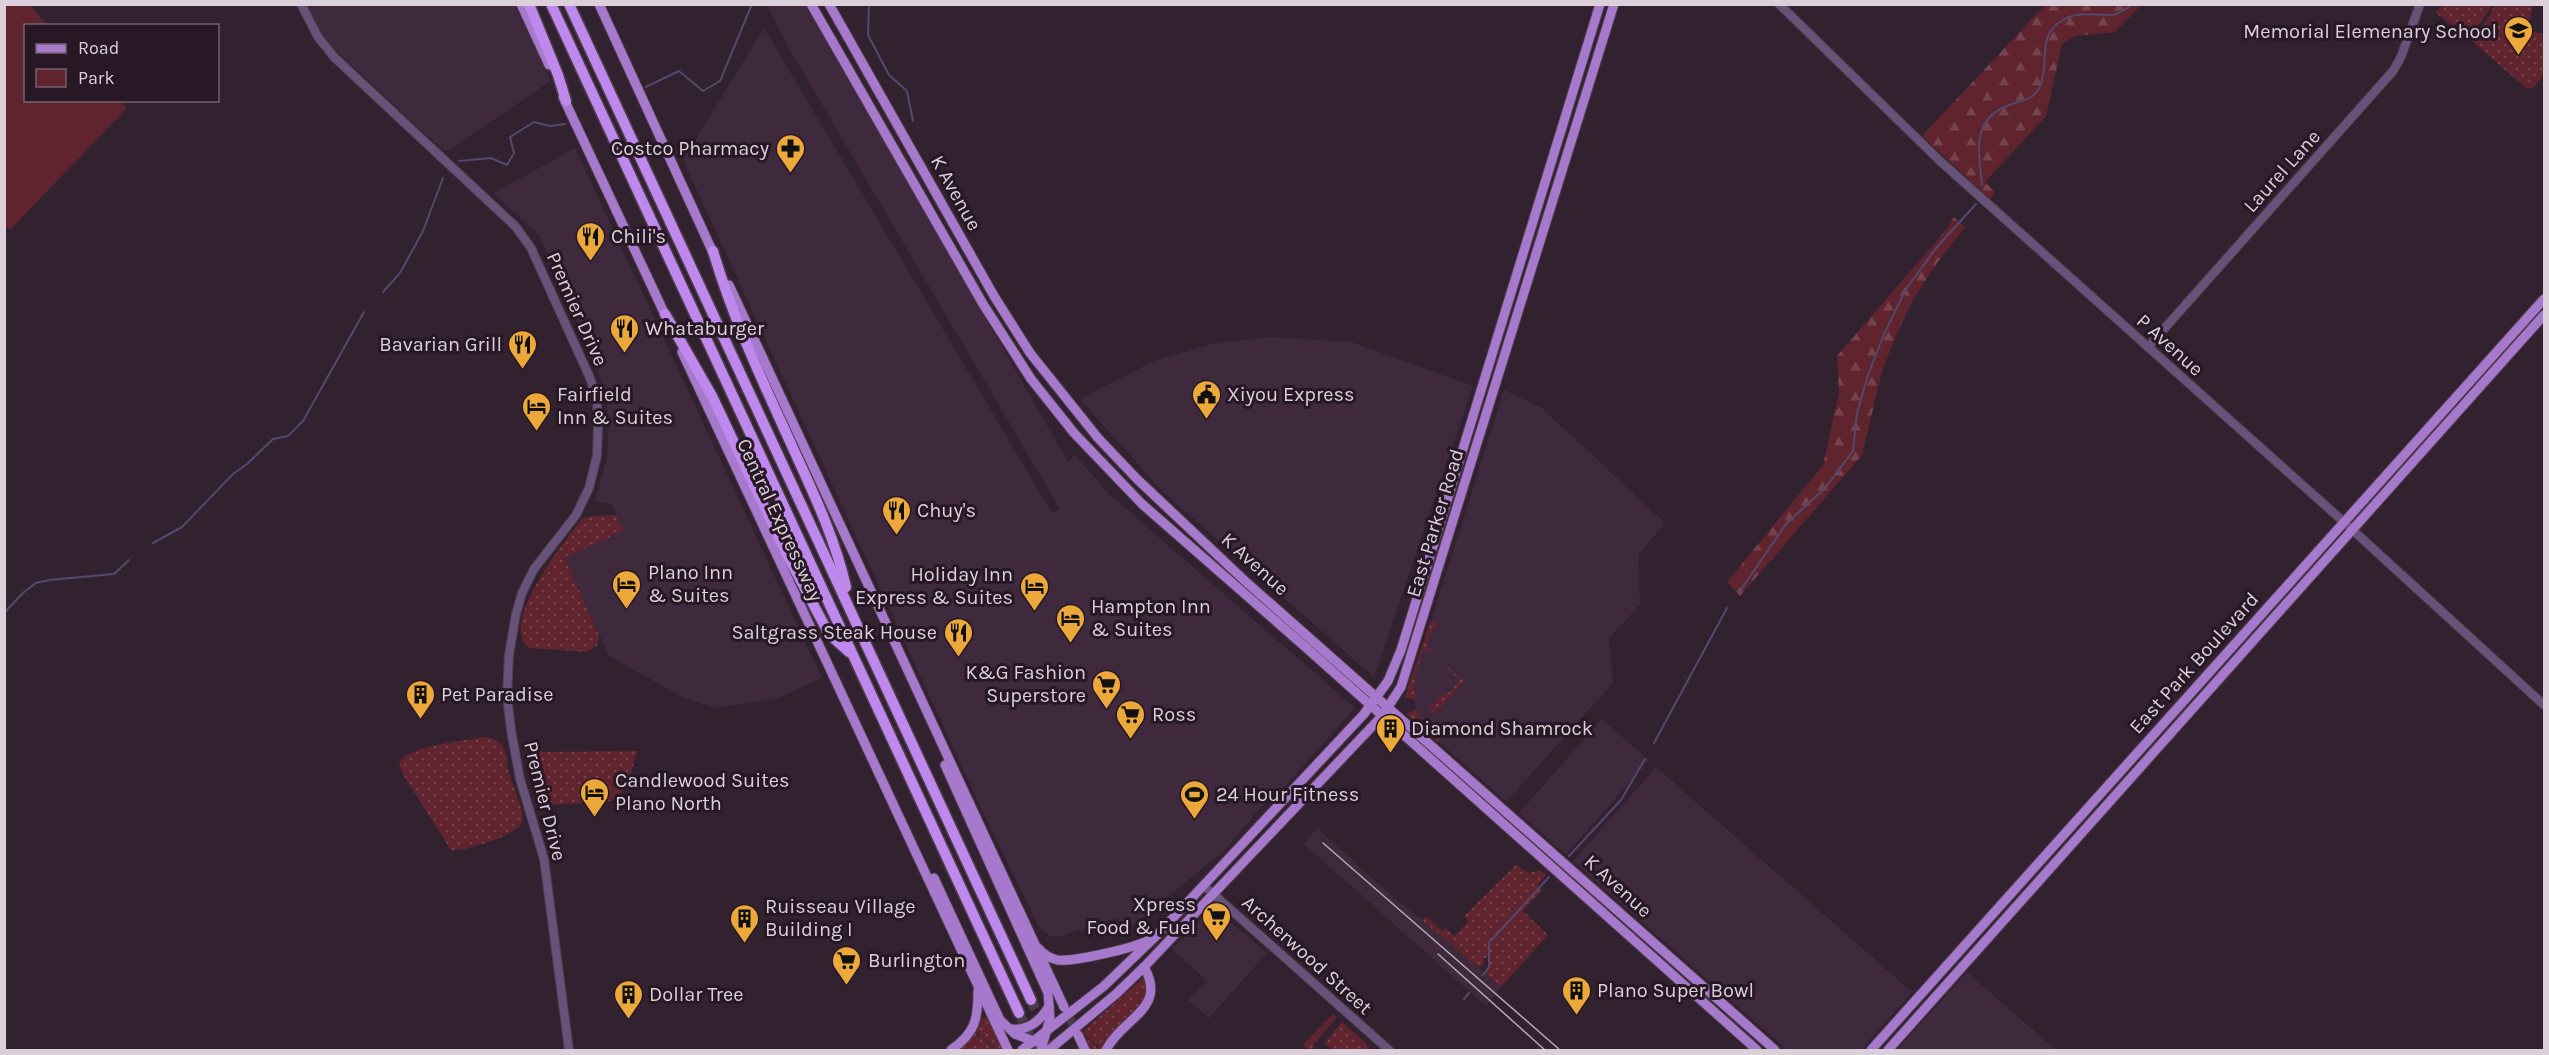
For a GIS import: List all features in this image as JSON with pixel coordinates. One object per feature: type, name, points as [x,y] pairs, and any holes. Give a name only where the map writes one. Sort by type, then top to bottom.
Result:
[{"type":"highway","points":[[529,4],[566,101]]},
{"type":"highway","name":"Central Expressway","points":[[551,4],[1019,1013]]},
{"type":"highway","name":"Central Expressway","points":[[569,4],[1032,1000]]},
{"type":"highway","points":[[713,252],[740,333],[813,493],[836,551],[850,608]]},
{"type":"highway","points":[[665,314],[712,396],[788,557],[829,634],[853,656]]},
{"type":"main road","name":"Central Expressway","points":[[521,4],[1008,1050]]},
{"type":"main road","points":[[598,4],[1064,1007]]},
{"type":"main road","name":"K Avenue","points":[[811,4],[983,304],[1017,358],[1074,433],[1142,504],[1757,1050]]},
{"type":"main road","name":"K Avenue","points":[[829,4],[994,296],[1030,353],[1098,438],[1245,581],[1776,1050]]},
{"type":"main road","name":"East Parker Road","points":[[1046,1047],[1046,1030],[1104,986],[1133,960],[1370,706],[1393,671],[1600,4]]},
{"type":"main road","name":"East Parker Road","points":[[1046,1047],[1116,994],[1144,967],[1382,716],[1406,678],[1614,4]]},
{"type":"main road","points":[[1524,250],[1536,254]]},
{"type":"main road","name":"East Park Boulevard","points":[[1887,1050],[2348,526],[2544,299]]},
{"type":"main road","name":"East Park Boulevard","points":[[1871,1050],[2348,526],[2544,315]]},
{"type":"main road","points":[[1461,450],[1475,455]]},
{"type":"main road","points":[[1142,504],[1152,493]]},
{"type":"main road","points":[[1436,531],[1450,535]]},
{"type":"main road","points":[[1238,589],[1245,581]]},
{"type":"main road","points":[[1412,610],[1425,614]]},
{"type":"main road","points":[[908,671],[961,804],[1047,989],[1050,1018],[1046,1030]]},
{"type":"main road","points":[[884,784],[889,787],[908,825],[999,1018],[1009,1029],[1046,1047]]},
{"type":"main road","points":[[1261,825],[1271,835]]},
{"type":"main road","points":[[1569,882],[1577,873]]},
{"type":"main road","points":[[1631,939],[1639,929]]},
{"type":"main road","points":[[1034,944],[1045,955],[1065,960],[1134,946],[1157,935]]},
{"type":"main road","points":[[1106,1050],[1113,1039],[1150,999],[1152,984],[1144,967]]},
{"type":"main road","points":[[951,1050],[965,1040],[976,1021],[978,989]]},
{"type":"main road","points":[[1706,1004],[1714,995]]},
{"type":"main road","points":[[1009,1029],[1021,1030],[1031,1026],[1042,1018],[1050,1004]]},
{"type":"main road","points":[[1078,1035],[1085,1050]]},
{"type":"main road","points":[[1023,1050],[1046,1047]]},
{"type":"street","name":"Premier Drive","points":[[301,4],[318,37],[334,57],[516,227],[531,248],[590,378],[597,400],[597,456],[589,488],[576,515],[534,569],[522,593],[509,655],[507,696],[520,779],[544,859],[569,1050]]},
{"type":"street","name":"P Avenue","points":[[1779,4],[1940,161],[2348,526],[2544,705]]},
{"type":"street","name":"Laurel Lane","points":[[2148,347],[2392,71],[2401,57],[2420,4]]},
{"type":"street","name":"Archerwood Street","points":[[1203,885],[1389,1050]]},
{"type":"shaded area","points":[[305,5],[515,5],[551,81],[449,150],[444,151],[335,50],[321,33]]},
{"type":"shaded area","points":[[767,5],[806,5],[1068,462],[1075,455],[1109,494],[1355,708],[1282,790],[1260,808],[1226,849],[1131,927],[1116,918],[1058,937],[1050,936],[1039,927],[981,808],[683,160],[764,28],[1052,513],[1060,509],[790,50]]},
{"type":"shaded area","points":[[575,148],[822,678],[776,699],[716,708],[686,699],[609,656],[565,558],[622,531],[612,504],[595,501],[607,457],[609,424],[607,403],[594,356],[539,235],[494,193]]},
{"type":"shaded area","points":[[1270,337],[1351,342],[1473,386],[1374,677],[1160,489],[1080,399],[1154,361],[1212,344]]},
{"type":"shaded area","points":[[1504,390],[1541,407],[1665,523],[1638,555],[1640,605],[1609,638],[1613,683],[1506,802],[1417,722],[1412,682]]},
{"type":"shaded area","points":[[1602,719],[1649,760],[1566,855],[1519,813]]},
{"type":"shaded area","points":[[1656,767],[1912,992],[1861,1050],[1787,1050],[1573,861]]},
{"type":"shaded area","points":[[1317,828],[1395,899],[1444,937],[1501,987],[1486,1006],[1304,844]]},
{"type":"shaded area","points":[[1210,910],[1217,911],[1267,953],[1209,1018],[1188,1000],[1207,981],[1172,949]]},
{"type":"shaded area","points":[[1967,972],[2056,1050],[1897,1050]]},
{"type":"green space","points":[[4,5],[30,5],[46,24],[24,24],[24,102],[120,102],[127,108],[10,230],[4,225]]},
{"type":"green space","points":[[2045,5],[2141,5],[2115,32],[2075,36],[2062,44],[2046,116],[1985,182],[1995,192],[1990,199],[1922,136]]},
{"type":"green space","points":[[2444,5],[2490,5],[2490,9],[2469,38],[2435,12]]},
{"type":"green space","name":"Memorial Elemenary School","points":[[2493,5],[2533,5],[2528,30],[2543,34],[2544,29],[2544,75],[2533,88],[2527,89],[2471,40],[2488,19]]},
{"type":"green space","points":[[1954,217],[1965,227],[1914,298],[1898,331],[1882,371],[1862,455],[1740,596],[1727,582],[1823,465],[1839,393],[1837,356],[1947,229]]},
{"type":"green space","points":[[616,515],[623,531],[565,558],[599,635],[597,646],[586,652],[529,648],[522,636],[522,620],[528,602],[550,563],[582,519],[591,516]]},
{"type":"green space","points":[[1430,622],[1438,623],[1438,627],[1433,627],[1426,647],[1431,649],[1429,652],[1423,650],[1414,680],[1418,682],[1414,684],[1418,715],[1437,735],[1440,731],[1443,734],[1438,742],[1406,714],[1417,709],[1415,700],[1405,697]]},
{"type":"green space","points":[[1440,661],[1464,681],[1434,715],[1429,705],[1437,704],[1436,699],[1450,692],[1460,680]]},
{"type":"green space","points":[[484,737],[497,741],[504,750],[508,770],[522,811],[522,823],[511,833],[490,842],[451,850],[402,773],[399,763],[405,757],[425,748]]},
{"type":"green space","points":[[637,751],[625,786],[610,801],[544,804],[533,786],[530,770],[533,757],[537,752]]},
{"type":"green space","points":[[1516,865],[1529,873],[1540,870],[1546,875],[1537,886],[1542,890],[1523,911],[1548,935],[1501,987],[1485,973],[1489,967],[1489,957],[1484,958],[1484,963],[1479,968],[1422,920],[1426,916],[1442,931],[1445,927],[1454,936],[1469,921],[1464,916]]},
{"type":"green space","points":[[1143,978],[1148,985],[1146,1000],[1108,1040],[1102,1050],[1087,1050],[1081,1033],[1097,1048],[1099,1045],[1082,1032]]},
{"type":"green space","points":[[1333,1014],[1337,1017],[1314,1044],[1313,1050],[1309,1050],[1303,1045]]},
{"type":"green space","points":[[987,1017],[1004,1050],[997,1050],[978,1033],[976,1036],[981,1036],[995,1050],[958,1050],[974,1036],[981,1018]]},
{"type":"green space","points":[[1342,1022],[1367,1044],[1368,1050],[1333,1050],[1325,1044],[1322,1046]]},
{"type":"waterway","points":[[646,87],[679,71],[703,91],[720,81],[752,4]]},
{"type":"waterway","points":[[869,4],[868,35],[889,75],[907,91],[913,121]]},
{"type":"waterway","points":[[1982,185],[1979,146],[1984,125],[2001,109],[2030,98],[2036,93],[2043,77],[2046,41],[2049,33],[2069,17],[2115,14],[2133,4]]},
{"type":"waterway","points":[[459,161],[491,158],[507,165],[514,153],[510,137],[534,122],[550,126],[565,124]]},
{"type":"waterway","points":[[383,292],[400,273],[423,231],[443,178]]},
{"type":"waterway","points":[[1740,591],[1786,524],[1826,487],[1853,451],[1857,413],[1868,375],[1884,334],[1906,289],[1937,247],[1976,204]]},
{"type":"waterway","points":[[153,543],[182,527],[233,474],[273,439],[288,436],[303,421],[364,312]]},
{"type":"waterway","points":[[4,613],[36,583],[114,574],[129,560]]},
{"type":"waterway","points":[[1654,743],[1727,608]]},
{"type":"waterway","points":[[1569,856],[1621,800],[1645,759]]},
{"type":"waterway","points":[[1483,975],[1489,967],[1489,943],[1549,877]]},
{"type":"waterway","points":[[1464,999],[1469,993]]},
{"type":"tunnel","points":[[1031,1000],[1055,1050]]},
{"type":"tunnel","points":[[1064,1007],[1078,1035]]},
{"type":"tunnel","points":[[1019,1013],[1036,1050]]},
{"type":"tram line","points":[[1323,843],[1560,1050]]},
{"type":"tram line","points":[[1438,954],[1545,1050]]},
{"type":"place","name":"Memorial Elemenary School","points":[[2518,56]]},
{"type":"place","name":"Costco Pharmacy","points":[[790,174]]},
{"type":"place","name":"Chili's","points":[[590,262]]},
{"type":"place","name":"Whataburger","points":[[624,354]]},
{"type":"place","name":"Bavarian Grill","points":[[523,370]]},
{"type":"place","name":"Xiyou Express","points":[[1206,420]]},
{"type":"place","name":"Fairfield Inn & Suites","points":[[536,432]]},
{"type":"place","name":"Chuy's","points":[[896,536]]},
{"type":"place","name":"Plano Inn & Suites","points":[[627,610]]},
{"type":"place","name":"Holiday Inn Express & Suites","points":[[1034,612]]},
{"type":"place","name":"Hampton Inn & Suites","points":[[1070,644]]},
{"type":"place","name":"Saltgrass Steak House","points":[[958,658]]},
{"type":"place","name":"K&G Fashion Superstore","points":[[1107,710]]},
{"type":"place","name":"Pet Paradise","points":[[420,720]]},
{"type":"place","name":"Ross","points":[[1131,740]]},
{"type":"place","name":"Diamond Shamrock","points":[[1390,754]]},
{"type":"place","name":"Candlewood Suites Plano North","points":[[594,818]]},
{"type":"place","name":"24 Hour Fitness","points":[[1195,820]]},
{"type":"place","name":"Xpress Food & Fuel","points":[[1217,942]]},
{"type":"place","name":"Ruisseau Village Building I","points":[[744,944]]},
{"type":"place","name":"Burlington","points":[[847,986]]},
{"type":"place","name":"Plano Super Bowl","points":[[1576,1016]]},
{"type":"place","name":"Dollar Tree","points":[[628,1020]]}]
